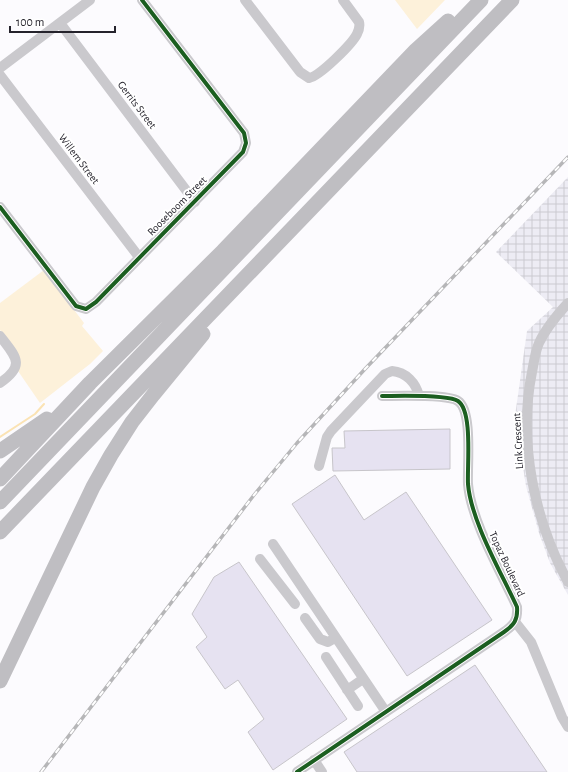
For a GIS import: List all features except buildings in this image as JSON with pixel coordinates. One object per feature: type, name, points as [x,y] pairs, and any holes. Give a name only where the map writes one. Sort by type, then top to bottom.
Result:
[{"type":"highway","points":[[0,479],[90,383],[223,251],[416,50],[471,0]]},
{"type":"highway","points":[[0,502],[481,0]]},
{"type":"highway","points":[[0,532],[512,0]]},
{"type":"highway","points":[[0,681],[90,494],[121,438],[152,395],[277,244]]},
{"type":"highway","points":[[0,451],[39,426],[90,383]]},
{"type":"street","points":[[0,68],[90,0]]},
{"type":"street","name":"Rooseboom Street","points":[[0,207],[76,306],[86,309],[92,306],[243,152],[246,138],[186,56],[142,0]]},
{"type":"street","points":[[246,0],[300,72],[309,78],[317,75],[357,35],[359,22],[343,0]]},
{"type":"street","name":"Gerrits Street","points":[[60,24],[195,202]]},
{"type":"street","name":"Willem Street","points":[[0,75],[139,257]]},
{"type":"street","name":"Link Crescent","points":[[568,303],[539,343],[529,384],[527,419],[528,455],[536,499],[550,542],[568,582]]},
{"type":"street","points":[[0,336],[16,361],[14,372],[0,382]]},
{"type":"street","points":[[319,466],[327,437],[331,431],[385,374],[392,371],[402,373],[415,384],[419,396]]},
{"type":"street","name":"Topaz Boulevard","points":[[382,396],[419,396],[457,400],[465,411],[467,424],[468,482],[470,500],[477,520],[517,608],[518,615],[516,623]]},
{"type":"street","points":[[273,544],[386,712]]},
{"type":"street","points":[[260,559],[294,604]]},
{"type":"street","points":[[279,585],[292,574]]},
{"type":"street","points":[[305,618],[322,641],[328,642],[335,638]]},
{"type":"street","points":[[297,772],[516,623],[530,642],[562,717],[568,727]]},
{"type":"street","points":[[326,657],[358,706]]},
{"type":"street","points":[[347,690],[363,679]]},
{"type":"street","points":[[314,760],[322,772]]},
{"type":"shaded area","points":[[395,0],[445,0],[417,29]]},
{"type":"shaded area","points":[[568,177],[568,595],[550,563],[539,533],[526,486],[515,416],[527,331],[553,307],[496,252]]},
{"type":"shaded area","points":[[44,270],[84,323],[82,326],[103,351],[90,364],[40,403],[18,371],[18,354],[0,330],[0,303]]},
{"type":"waterway","points":[[0,437],[35,414],[44,404]]},
{"type":"railway","points":[[41,772],[254,495],[297,443],[365,369],[568,157]]},
{"type":"cycle path","points":[[0,207],[76,306],[86,309],[96,302],[243,152],[246,143],[244,133],[142,0]]},
{"type":"cycle path","points":[[297,772],[504,632],[513,624],[517,615],[517,607],[481,530],[470,498],[468,484],[468,440],[466,416],[463,407],[458,401],[444,397],[382,396]]}]
